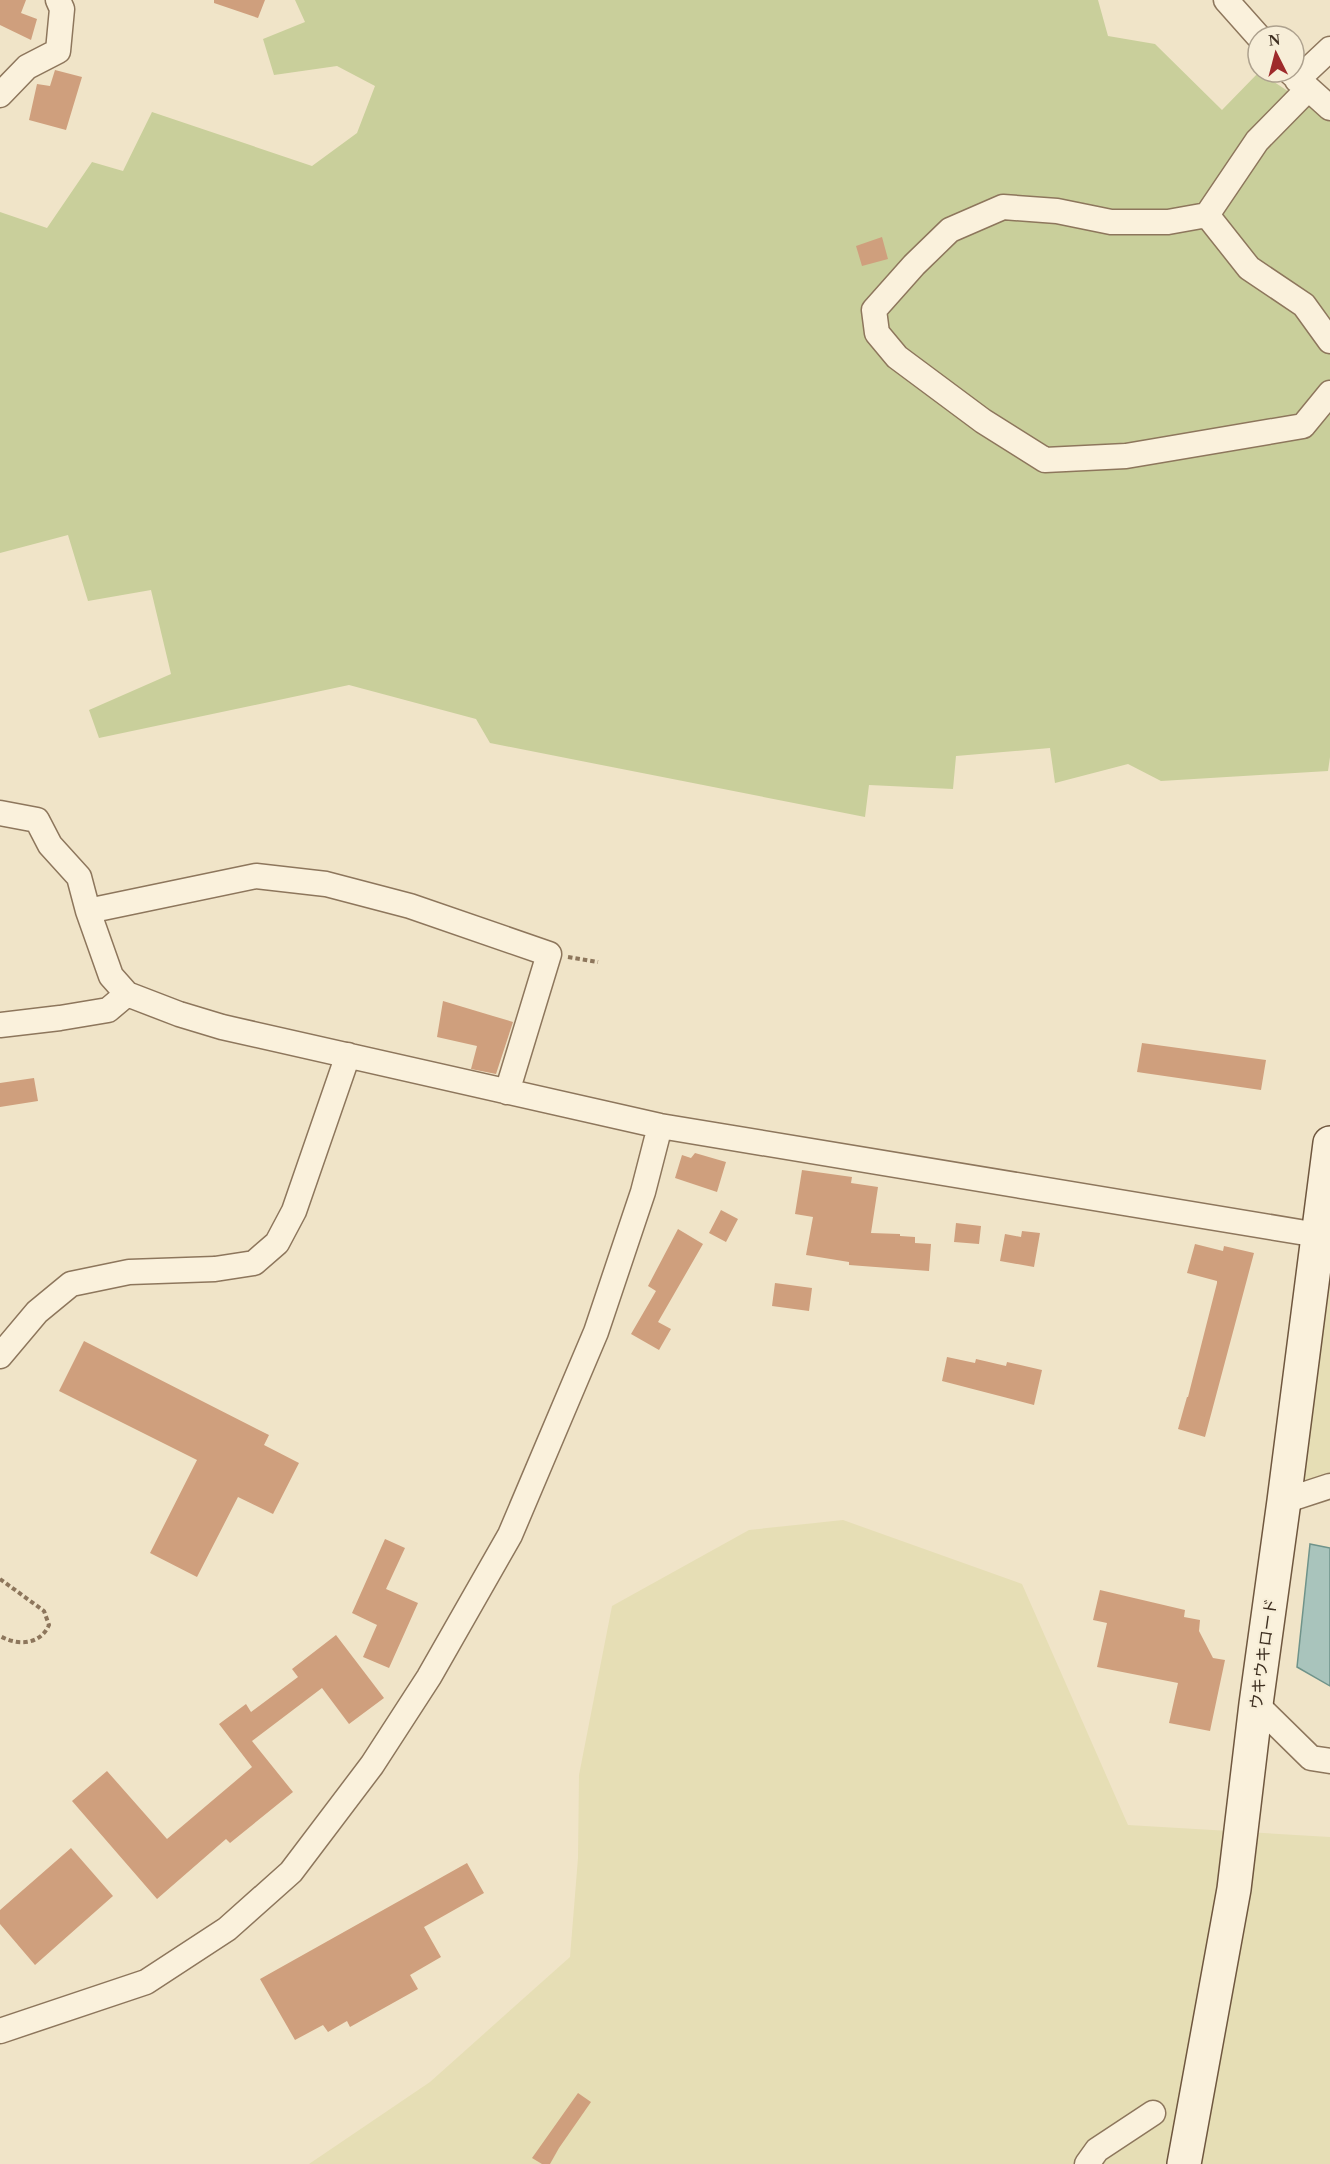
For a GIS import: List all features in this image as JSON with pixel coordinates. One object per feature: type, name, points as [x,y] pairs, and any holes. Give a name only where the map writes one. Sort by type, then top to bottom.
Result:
[{"type":"street","points":[[0,96],[27,67],[58,51],[62,9],[58,0]]},
{"type":"street","points":[[1226,0],[1247,24]]},
{"type":"street","points":[[1306,72],[1330,49]]},
{"type":"street","points":[[1295,84],[1207,216],[1168,222],[1111,222],[1057,211],[1003,207],[950,230],[914,265],[874,310],[877,333],[897,357],[982,421],[1045,460],[1126,456],[1303,426],[1330,393]]},
{"type":"street","points":[[1303,84],[1330,108]]},
{"type":"street","points":[[1207,216],[1249,268],[1304,305],[1330,341]]},
{"type":"street","points":[[0,813],[37,820],[50,845],[79,877],[88,911],[111,976],[127,994],[179,1014],[222,1027],[660,1126],[1318,1235]]},
{"type":"street","points":[[88,911],[256,876],[326,884],[410,906],[549,954],[507,1092]]},
{"type":"street","points":[[0,1025],[108,1010],[127,994]]},
{"type":"street","points":[[0,1356],[37,1312],[71,1284],[129,1272],[215,1269],[254,1263],[277,1243],[294,1212],[348,1055]]},
{"type":"street","points":[[0,2031],[146,1982],[227,1929],[291,1872],[372,1765],[429,1677],[510,1535],[596,1332],[643,1192],[660,1126]]},
{"type":"street","name":"ウキウキロード","points":[[1184,2164],[1234,1889],[1330,1143]]},
{"type":"street","points":[[1284,1501],[1330,1486]]},
{"type":"street","points":[[1256,1704],[1311,1758],[1330,1761]]},
{"type":"street","points":[[1087,2164],[1097,2150],[1153,2113]]},
{"type":"path","points":[[549,954],[598,962]]},
{"type":"path","points":[[0,1579],[44,1611],[49,1625],[45,1634],[34,1641],[9,1641],[0,1636]]},
{"type":"shaded area","points":[[1330,1248],[1330,1480],[1296,1486]]},
{"type":"shaded area","points":[[843,1520],[1022,1584],[1128,1825],[1330,1837],[1330,2164],[309,2164],[430,2082],[570,1957],[578,1858],[579,1775],[612,1606],[749,1530]]},
{"type":"green space","points":[[295,0],[1098,0],[1108,36],[1155,44],[1222,110],[1247,84],[1277,84],[1330,119],[1330,757],[1328,771],[1161,781],[1128,764],[1055,783],[1050,748],[956,756],[953,789],[869,785],[865,817],[490,743],[476,719],[349,685],[99,738],[89,710],[171,674],[151,590],[88,601],[68,535],[0,553],[0,212],[47,228],[92,162],[123,171],[152,112],[312,166],[357,133],[375,86],[337,66],[274,75],[263,39],[305,22]]},
{"type":"water","points":[[1310,1544],[1330,1548],[1330,1686],[1297,1667]]},
{"type":"building","points":[[0,0],[26,0],[21,13],[37,19],[31,40],[0,25]]},
{"type":"building","points":[[214,0],[265,0],[258,18],[214,3]]},
{"type":"building","points":[[55,70],[82,77],[66,130],[29,120],[37,84],[50,86]]},
{"type":"building","points":[[882,237],[888,259],[862,266],[856,246]]},
{"type":"building","points":[[443,1001],[513,1022],[496,1074],[471,1069],[477,1046],[437,1037]]},
{"type":"building","points":[[1142,1043],[1266,1060],[1261,1090],[1137,1072]]},
{"type":"building","points":[[34,1078],[38,1101],[0,1107],[0,1083]]},
{"type":"building","points":[[695,1153],[726,1162],[717,1192],[675,1178],[682,1155],[691,1158]]},
{"type":"building","points":[[802,1170],[852,1177],[851,1183],[878,1187],[871,1233],[900,1234],[900,1236],[915,1237],[915,1243],[931,1244],[929,1271],[849,1265],[849,1262],[806,1255],[813,1217],[795,1214]]},
{"type":"building","points":[[721,1210],[738,1219],[726,1242],[709,1233]]},
{"type":"building","points":[[956,1223],[981,1226],[979,1244],[954,1242]]},
{"type":"building","points":[[678,1229],[703,1244],[658,1322],[671,1329],[659,1350],[631,1334],[656,1291],[648,1286]]},
{"type":"building","points":[[1022,1231],[1040,1233],[1034,1267],[1000,1261],[1005,1234],[1021,1237]]},
{"type":"building","points":[[1195,1244],[1223,1251],[1224,1246],[1254,1253],[1205,1437],[1178,1429],[1217,1283],[1217,1281],[1187,1273]]},
{"type":"building","points":[[775,1283],[812,1288],[809,1311],[772,1306]]},
{"type":"building","points":[[84,1341],[269,1435],[264,1445],[299,1463],[273,1514],[238,1497],[197,1577],[150,1553],[197,1460],[59,1391]]},
{"type":"building","points":[[947,1357],[975,1363],[976,1359],[1006,1366],[1007,1362],[1042,1370],[1034,1405],[942,1381]]},
{"type":"building","points":[[385,1539],[405,1548],[386,1589],[418,1603],[389,1668],[363,1657],[377,1625],[352,1613]]},
{"type":"building","points":[[1100,1590],[1185,1610],[1184,1617],[1200,1620],[1199,1631],[1213,1658],[1225,1660],[1210,1731],[1169,1723],[1178,1683],[1097,1667],[1107,1623],[1093,1620]]},
{"type":"building","points":[[336,1635],[384,1698],[349,1724],[322,1688],[252,1741],[293,1792],[230,1843],[226,1839],[157,1899],[72,1801],[107,1771],[167,1839],[252,1767],[219,1724],[246,1704],[251,1712],[298,1677],[292,1669]]},
{"type":"building","points":[[71,1848],[113,1896],[35,1965],[0,1924],[0,1910]]},
{"type":"building","points":[[467,1863],[484,1893],[424,1927],[441,1957],[410,1975],[418,1989],[350,2027],[347,2021],[328,2032],[323,2025],[295,2040],[260,1979]]},
{"type":"building","points":[[578,2093],[591,2102],[550,2164],[542,2164],[532,2158]]}]
